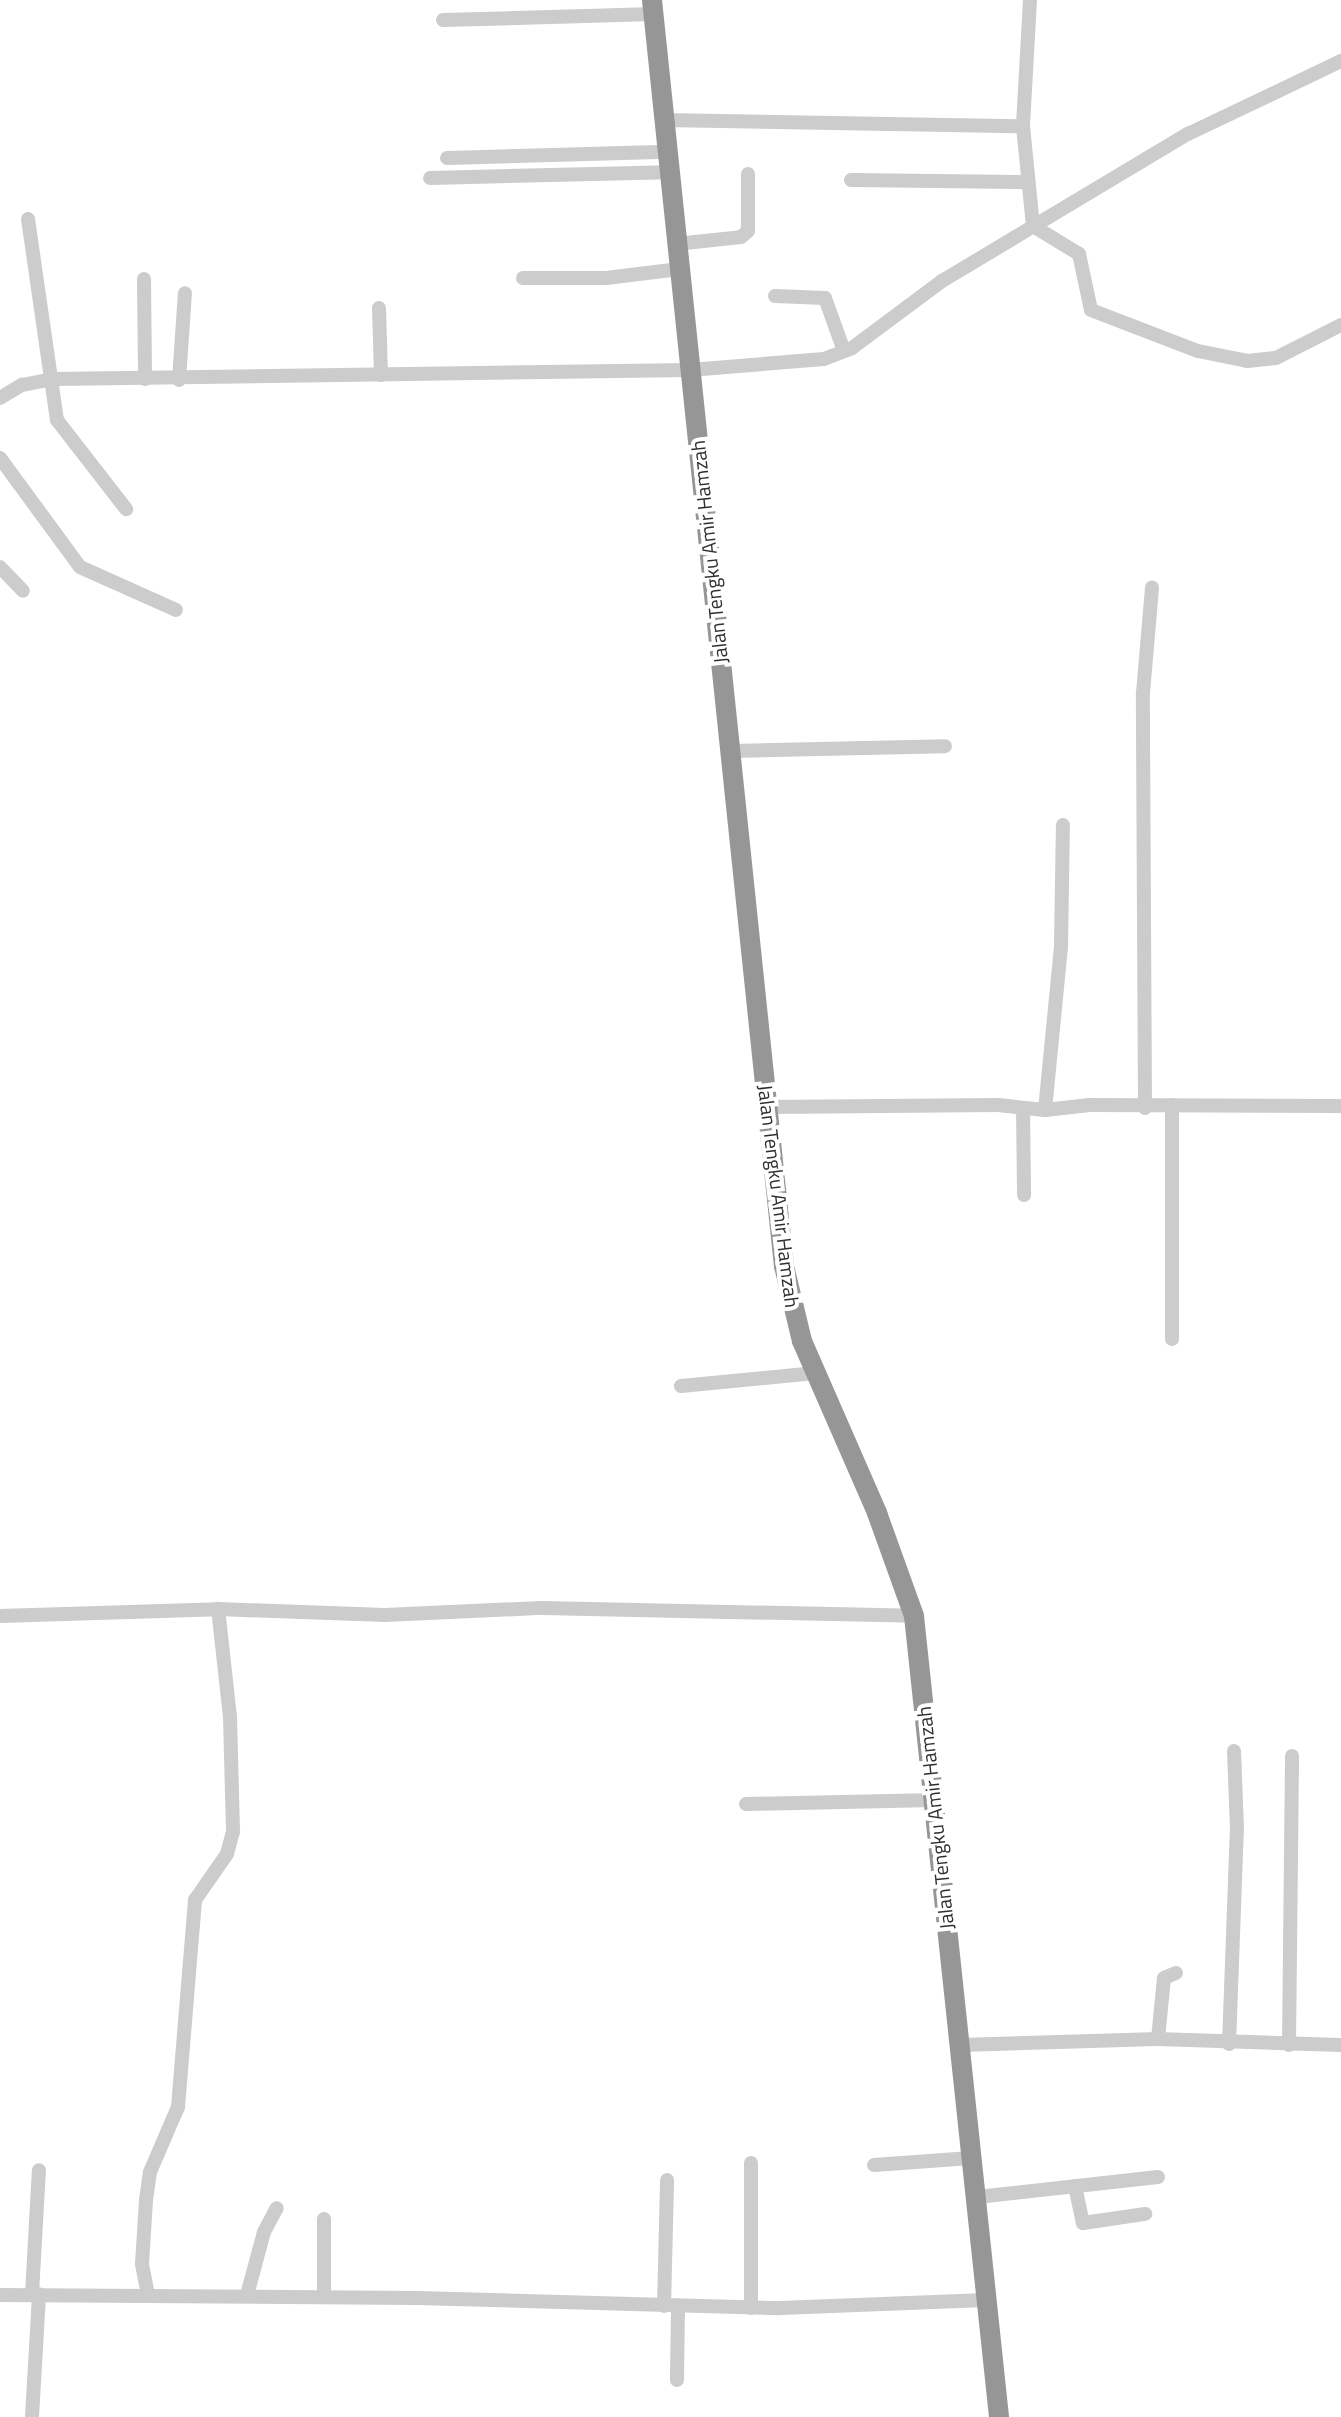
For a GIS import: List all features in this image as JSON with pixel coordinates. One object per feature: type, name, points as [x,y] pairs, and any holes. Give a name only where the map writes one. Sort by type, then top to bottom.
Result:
[{"type":"highway","name":"Jalan Tengku Amir Hamzah","points":[[653,7],[788,1287],[815,1373],[877,1513],[914,1616],[999,2417]]},
{"type":"street","points":[[1030,0],[1023,126],[1033,226]]},
{"type":"street","points":[[443,20],[653,7]]},
{"type":"street","points":[[0,398],[22,385],[53,379],[179,380],[690,370],[809,362],[848,349],[942,281],[1188,134],[1341,61]]},
{"type":"street","points":[[663,120],[1023,126]]},
{"type":"street","points":[[447,158],[668,162]]},
{"type":"street","points":[[430,178],[668,162]]},
{"type":"street","points":[[676,244],[741,237],[748,231],[748,174]]},
{"type":"street","points":[[851,180],[1027,182]]},
{"type":"street","points":[[28,219],[58,424],[126,509]]},
{"type":"street","points":[[1033,226],[1079,254],[1091,310],[1198,351],[1268,360],[1341,325]]},
{"type":"street","points":[[523,278],[606,278],[679,269]]},
{"type":"street","points":[[144,279],[145,379]]},
{"type":"street","points":[[179,380],[185,293]]},
{"type":"street","points":[[775,296],[825,298],[848,349]]},
{"type":"street","points":[[379,308],[381,375]]},
{"type":"street","points":[[0,458],[80,567],[176,610]]},
{"type":"street","points":[[0,567],[23,591]]},
{"type":"street","points":[[1145,1108],[1143,693],[1152,587]]},
{"type":"street","points":[[732,751],[945,746]]},
{"type":"street","points":[[1045,1110],[1061,947],[1063,825]]},
{"type":"street","points":[[768,1107],[1045,1110],[1090,1105],[1145,1108],[1172,1105],[1341,1106]]},
{"type":"street","points":[[1172,1105],[1172,1339]]},
{"type":"street","points":[[1023,1108],[1024,1195]]},
{"type":"street","points":[[681,1386],[815,1373]]},
{"type":"street","points":[[0,1616],[218,1609],[385,1615],[542,1608],[914,1616]]},
{"type":"street","points":[[148,2295],[142,2264],[146,2200],[150,2172],[178,2107],[195,1900],[227,1854],[233,1831],[230,1717],[218,1609]]},
{"type":"street","points":[[1229,2044],[1237,1829],[1234,1751]]},
{"type":"street","points":[[1289,2045],[1292,1756]]},
{"type":"street","points":[[746,1804],[935,1800]]},
{"type":"street","points":[[1158,2039],[1164,1978],[1176,1973]]},
{"type":"street","points":[[959,2045],[1158,2039],[1229,2044],[1341,2045]]},
{"type":"street","points":[[874,2165],[971,2158]]},
{"type":"street","points":[[751,2163],[751,2308]]},
{"type":"street","points":[[32,2417],[39,2170]]},
{"type":"street","points":[[977,2197],[1158,2177]]},
{"type":"street","points":[[667,2180],[677,2380]]},
{"type":"street","points":[[1075,2186],[1083,2223],[1145,2214]]},
{"type":"street","points":[[247,2295],[264,2232],[277,2208]]},
{"type":"street","points":[[324,2219],[324,2296]]},
{"type":"street","points":[[0,2295],[324,2296],[751,2308],[986,2300]]}]
